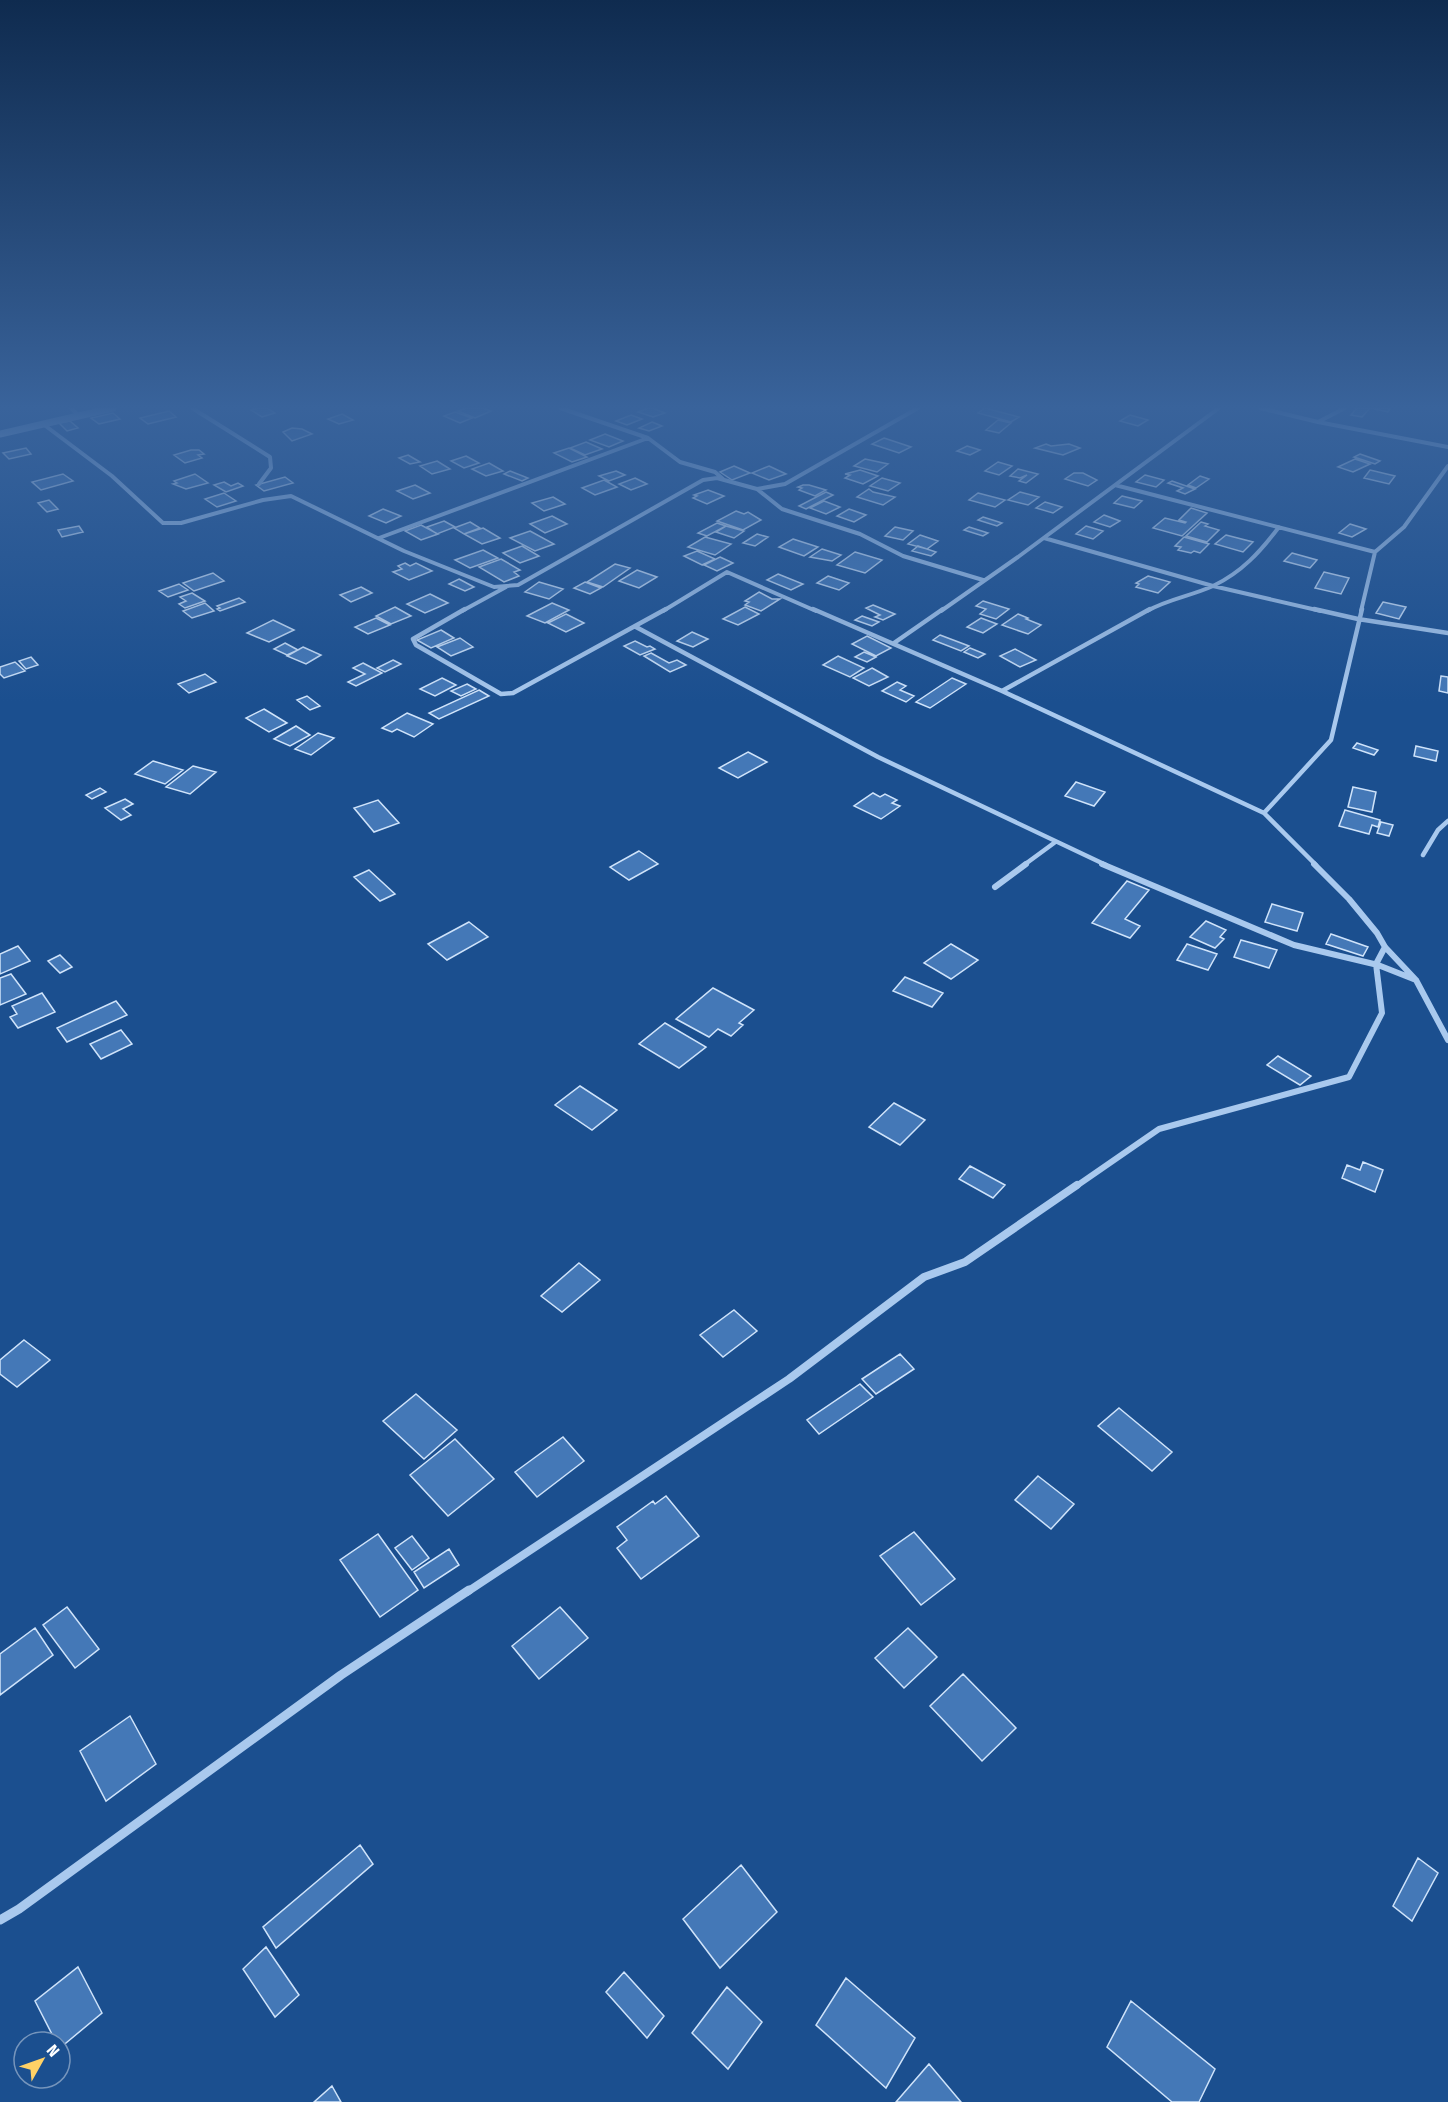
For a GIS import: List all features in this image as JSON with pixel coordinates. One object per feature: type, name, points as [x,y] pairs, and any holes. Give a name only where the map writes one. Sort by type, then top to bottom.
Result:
[{"type":"street","points":[[145,506],[163,523],[181,523],[241,506]]},
{"type":"street","points":[[312,506],[404,551],[494,587],[518,585],[658,506]]},
{"type":"street","points":[[379,538],[465,506]]},
{"type":"street","points":[[780,506],[860,534],[903,556],[983,580]]},
{"type":"street","points":[[894,643],[1087,506]]},
{"type":"street","points":[[1197,506],[1375,552]]},
{"type":"street","points":[[1264,813],[1331,740],[1375,552],[1404,527],[1419,506]]},
{"type":"street","points":[[1002,691],[1164,601],[1213,586],[1254,560],[1279,527]]},
{"type":"street","points":[[1044,538],[1213,586],[1359,618],[1448,633]]},
{"type":"street","points":[[506,587],[417,635],[413,639],[416,645],[506,694],[520,690],[636,627],[726,572],[1002,691],[1264,813],[1349,899],[1377,933],[1385,947],[1416,980],[1448,1040]]},
{"type":"street","points":[[636,627],[717,674],[858,749],[1054,843],[1297,946],[1376,964],[1416,980]]},
{"type":"street","points":[[1424,855],[1437,831],[1448,821]]},
{"type":"street","points":[[995,887],[1054,843]]},
{"type":"street","points":[[0,1920],[19,1909],[341,1675],[789,1379],[924,1277],[965,1262],[1158,1129],[1349,1077],[1382,1013],[1376,964],[1385,947]]},
{"type":"building","points":[[41,506],[55,506],[58,509],[47,512]]},
{"type":"building","points":[[537,506],[559,506],[544,511]]},
{"type":"building","points":[[814,506],[840,507],[826,514],[810,508]]},
{"type":"building","points":[[1039,506],[1062,507],[1053,513],[1036,508]]},
{"type":"building","points":[[1191,508],[1207,513],[1182,536],[1153,528],[1165,518],[1185,523],[1179,520]]},
{"type":"building","points":[[383,509],[401,516],[386,523],[369,516]]},
{"type":"building","points":[[849,509],[866,515],[854,522],[837,516]]},
{"type":"building","points":[[736,511],[744,514],[748,512],[761,520],[743,530],[717,521]]},
{"type":"building","points":[[1104,515],[1120,521],[1110,527],[1094,522]]},
{"type":"building","points":[[552,516],[567,524],[545,533],[530,524]]},
{"type":"building","points":[[983,517],[1002,523],[997,526],[978,520]]},
{"type":"building","points":[[444,521],[455,527],[437,534],[427,527]]},
{"type":"building","points":[[470,522],[480,528],[464,534],[454,528]]},
{"type":"building","points":[[1201,522],[1208,524],[1205,526],[1219,530],[1207,542],[1186,536]]},
{"type":"building","points":[[717,523],[726,526],[707,536],[698,533]]},
{"type":"building","points":[[1350,524],[1366,529],[1352,537],[1339,533]]},
{"type":"building","points":[[421,525],[438,534],[421,540],[405,531]]},
{"type":"building","points":[[79,526],[83,532],[62,537],[58,530]]},
{"type":"building","points":[[726,526],[744,531],[734,538],[716,532]]},
{"type":"building","points":[[1086,526],[1103,531],[1093,539],[1076,534]]},
{"type":"building","points":[[895,527],[913,531],[903,540],[885,536]]},
{"type":"building","points":[[969,527],[988,533],[983,536],[964,530]]},
{"type":"building","points":[[483,528],[500,538],[482,544],[464,534]]},
{"type":"building","points":[[530,531],[554,544],[535,551],[510,538]]},
{"type":"building","points":[[757,534],[768,537],[755,546],[743,543]]},
{"type":"building","points":[[920,535],[938,541],[927,549],[908,544]]},
{"type":"building","points":[[1226,535],[1253,542],[1243,552],[1215,544]]},
{"type":"building","points":[[705,537],[731,544],[715,555],[688,547]]},
{"type":"building","points":[[1184,537],[1209,544],[1200,553],[1178,550],[1181,547],[1175,546]]},
{"type":"building","points":[[793,539],[818,547],[804,556],[779,547]]},
{"type":"building","points":[[522,546],[539,556],[520,563],[503,553]]},
{"type":"building","points":[[918,546],[936,552],[931,556],[912,551]]},
{"type":"building","points":[[822,549],[841,555],[832,561],[810,557]]},
{"type":"building","points":[[483,550],[498,558],[470,568],[455,560]]},
{"type":"building","points":[[697,551],[715,559],[702,565],[684,556]]},
{"type":"building","points":[[855,552],[882,560],[865,573],[837,565]]},
{"type":"building","points":[[1292,553],[1317,560],[1310,568],[1284,561]]},
{"type":"building","points":[[720,557],[733,563],[717,571],[704,565]]},
{"type":"building","points":[[501,559],[520,570],[514,572],[519,576],[504,582],[479,567]]},
{"type":"building","points":[[405,563],[410,566],[416,563],[432,571],[409,580],[393,572],[402,569],[398,566]]},
{"type":"building","points":[[615,564],[630,568],[603,587],[587,582]]},
{"type":"building","points":[[637,570],[657,577],[639,588],[619,581]]},
{"type":"building","points":[[1324,572],[1349,578],[1341,594],[1315,588]]},
{"type":"building","points":[[213,573],[224,581],[194,591],[183,583]]},
{"type":"building","points":[[778,574],[803,584],[791,590],[767,580]]},
{"type":"building","points":[[828,576],[849,583],[839,590],[817,583]]},
{"type":"building","points":[[1148,576],[1170,582],[1158,593],[1136,587],[1139,584],[1136,583]]},
{"type":"building","points":[[459,579],[474,587],[465,591],[449,584]]},
{"type":"building","points":[[539,582],[563,589],[549,599],[525,592]]},
{"type":"building","points":[[585,582],[601,588],[590,594],[574,588]]},
{"type":"building","points":[[179,584],[188,590],[168,597],[159,591]]},
{"type":"building","points":[[361,587],[372,593],[351,602],[340,595]]},
{"type":"building","points":[[759,592],[772,599],[780,599],[761,611],[745,605],[749,602],[745,601]]},
{"type":"building","points":[[192,593],[205,601],[185,608],[179,604],[186,601],[180,597]]},
{"type":"building","points":[[430,594],[448,603],[425,613],[407,604]]},
{"type":"building","points":[[239,598],[245,602],[220,611],[217,609],[220,608],[217,606]]},
{"type":"building","points":[[983,601],[1009,609],[996,619],[980,614],[986,609],[976,606]]},
{"type":"building","points":[[1383,602],[1406,607],[1399,619],[1376,613]]},
{"type":"building","points":[[205,603],[214,611],[192,618],[183,611]]},
{"type":"building","points":[[552,603],[569,610],[545,623],[527,616]]},
{"type":"building","points":[[873,605],[895,614],[883,620],[875,617],[880,615],[866,608]]},
{"type":"building","points":[[395,607],[411,616],[391,624],[376,616]]},
{"type":"building","points":[[745,607],[759,614],[738,625],[723,619]]},
{"type":"building","points":[[566,614],[584,623],[566,632],[548,623]]},
{"type":"building","points":[[1018,614],[1041,625],[1028,634],[1002,625]]},
{"type":"building","points":[[862,616],[879,622],[872,626],[855,620]]},
{"type":"building","points":[[376,618],[390,625],[368,634],[355,627]]},
{"type":"building","points":[[981,618],[997,624],[983,633],[967,627]]},
{"type":"building","points":[[273,620],[294,630],[269,642],[247,633]]},
{"type":"building","points":[[441,630],[454,638],[431,648],[417,640]]},
{"type":"building","points":[[692,632],[708,639],[693,647],[677,641]]},
{"type":"building","points":[[940,635],[969,646],[961,651],[933,640]]},
{"type":"building","points":[[867,636],[891,648],[876,656],[852,644]]},
{"type":"building","points":[[460,638],[473,647],[451,656],[437,647]]},
{"type":"building","points":[[635,641],[655,649],[640,655],[624,646]]},
{"type":"building","points":[[285,643],[298,650],[287,655],[274,649]]},
{"type":"building","points":[[303,647],[321,655],[306,664],[287,656]]},
{"type":"building","points":[[970,648],[985,654],[978,658],[964,652]]},
{"type":"building","points":[[1015,649],[1036,660],[1020,667],[1000,656]]},
{"type":"building","points":[[864,652],[876,657],[867,662],[855,657]]},
{"type":"building","points":[[651,653],[669,663],[677,660],[686,665],[670,672],[644,656]]},
{"type":"building","points":[[838,656],[864,668],[850,677],[823,665]]},
{"type":"building","points":[[31,657],[38,665],[26,669],[19,661]]},
{"type":"building","points":[[393,660],[401,664],[385,672],[377,668]]},
{"type":"building","points":[[15,662],[25,671],[4,678],[0,674],[0,667]]},
{"type":"building","points":[[363,663],[382,673],[356,686],[348,682],[365,674],[353,668]]},
{"type":"building","points":[[872,668],[888,677],[869,686],[853,678]]},
{"type":"building","points":[[205,674],[216,682],[189,693],[178,684]]},
{"type":"building","points":[[1441,676],[1448,677],[1448,693],[1439,691]]},
{"type":"building","points":[[442,678],[456,685],[435,696],[420,689]]},
{"type":"building","points":[[952,678],[966,684],[930,708],[916,702]]},
{"type":"building","points":[[897,682],[906,686],[900,690],[914,696],[906,702],[882,691]]},
{"type":"building","points":[[467,684],[476,689],[461,696],[451,691]]},
{"type":"building","points":[[479,690],[489,696],[439,719],[429,713]]},
{"type":"building","points":[[307,696],[320,706],[310,710],[297,700]]},
{"type":"building","points":[[264,709],[287,723],[269,732],[246,718]]},
{"type":"building","points":[[407,713],[433,724],[414,737],[397,729],[392,732],[382,728]]},
{"type":"building","points":[[296,726],[310,735],[290,746],[274,739]]},
{"type":"building","points":[[318,733],[334,738],[311,755],[295,749]]},
{"type":"building","points":[[1357,743],[1378,750],[1374,755],[1353,748]]},
{"type":"building","points":[[1416,746],[1438,751],[1436,761],[1414,756]]},
{"type":"building","points":[[748,752],[767,762],[738,778],[719,768]]},
{"type":"building","points":[[153,761],[183,770],[165,784],[135,774]]},
{"type":"building","points":[[193,766],[216,772],[190,794],[166,787]]},
{"type":"building","points":[[1076,782],[1105,792],[1094,806],[1065,796]]},
{"type":"building","points":[[1353,787],[1376,792],[1372,812],[1348,807]]},
{"type":"building","points":[[100,788],[106,792],[92,799],[86,795]]},
{"type":"building","points":[[873,793],[880,797],[885,794],[897,800],[892,803],[900,806],[881,819],[854,806]]},
{"type":"building","points":[[125,799],[133,804],[123,809],[131,815],[121,820],[105,808]]},
{"type":"building","points":[[378,800],[399,823],[374,832],[354,808]]},
{"type":"building","points":[[1345,810],[1380,820],[1378,827],[1372,825],[1369,834],[1339,826]]},
{"type":"building","points":[[1381,822],[1393,825],[1389,836],[1377,833]]},
{"type":"building","points":[[639,851],[658,864],[629,880],[610,867]]},
{"type":"building","points":[[369,870],[395,894],[380,901],[354,877]]},
{"type":"building","points":[[1127,881],[1149,890],[1125,919],[1140,926],[1130,938],[1092,923]]},
{"type":"building","points":[[1272,904],[1303,913],[1297,931],[1265,922]]},
{"type":"building","points":[[1206,921],[1226,930],[1220,937],[1224,939],[1215,948],[1190,937]]},
{"type":"building","points":[[469,922],[488,937],[447,960],[428,944]]},
{"type":"building","points":[[1331,934],[1368,947],[1363,956],[1326,944]]},
{"type":"building","points":[[1241,940],[1277,950],[1269,968],[1234,957]]},
{"type":"building","points":[[951,944],[978,960],[951,979],[924,963]]},
{"type":"building","points":[[1187,944],[1217,954],[1208,970],[1177,960]]},
{"type":"building","points":[[18,946],[30,961],[0,974],[0,954]]},
{"type":"building","points":[[60,955],[72,967],[60,973],[48,961]]},
{"type":"building","points":[[11,974],[26,994],[0,1005],[0,978]]},
{"type":"building","points":[[905,977],[943,993],[932,1007],[893,991]]},
{"type":"building","points":[[713,988],[754,1010],[739,1023],[743,1025],[731,1036],[718,1029],[709,1037],[676,1019]]},
{"type":"building","points":[[42,993],[55,1012],[18,1028],[10,1017],[17,1014],[12,1006]]},
{"type":"building","points":[[116,1001],[127,1015],[67,1042],[57,1028]]},
{"type":"building","points":[[665,1023],[706,1047],[679,1068],[639,1044]]},
{"type":"building","points":[[121,1030],[132,1044],[101,1059],[90,1044]]},
{"type":"building","points":[[1278,1056],[1311,1076],[1300,1085],[1267,1065]]},
{"type":"building","points":[[580,1086],[617,1110],[592,1130],[555,1105]]},
{"type":"building","points":[[894,1103],[925,1120],[900,1145],[869,1127]]},
{"type":"building","points":[[1363,1162],[1383,1170],[1375,1192],[1342,1178],[1347,1165],[1360,1170]]},
{"type":"building","points":[[970,1166],[1005,1185],[993,1198],[959,1179]]},
{"type":"building","points":[[579,1263],[600,1280],[562,1312],[541,1296]]},
{"type":"building","points":[[734,1310],[757,1331],[723,1357],[700,1335]]},
{"type":"building","points":[[24,1340],[50,1360],[17,1387],[0,1374],[0,1360]]},
{"type":"building","points":[[900,1354],[914,1369],[876,1394],[862,1379]]},
{"type":"building","points":[[860,1384],[873,1397],[819,1434],[807,1420]]},
{"type":"building","points":[[416,1394],[457,1430],[424,1459],[383,1421]]},
{"type":"building","points":[[1119,1408],[1172,1452],[1152,1471],[1098,1426]]},
{"type":"building","points":[[563,1437],[584,1461],[537,1497],[515,1472]]},
{"type":"building","points":[[455,1439],[494,1479],[448,1516],[410,1475]]},
{"type":"building","points":[[1038,1476],[1074,1504],[1051,1529],[1015,1500]]},
{"type":"building","points":[[666,1496],[699,1536],[641,1579],[617,1548],[627,1540],[617,1527],[653,1501],[655,1504]]},
{"type":"building","points":[[914,1532],[955,1579],[921,1605],[880,1556]]},
{"type":"building","points":[[378,1534],[418,1590],[380,1617],[340,1560]]},
{"type":"building","points":[[412,1536],[429,1558],[412,1570],[395,1548]]},
{"type":"building","points":[[449,1549],[459,1565],[424,1588],[414,1572]]},
{"type":"building","points":[[67,1607],[99,1649],[75,1668],[43,1625]]},
{"type":"building","points":[[560,1607],[588,1638],[539,1679],[512,1646]]},
{"type":"building","points":[[35,1628],[53,1655],[0,1695],[0,1654]]},
{"type":"building","points":[[908,1628],[937,1657],[904,1688],[875,1658]]},
{"type":"building","points":[[963,1674],[1016,1728],[982,1761],[930,1706]]},
{"type":"building","points":[[130,1716],[156,1764],[106,1801],[80,1751]]},
{"type":"building","points":[[360,1845],[373,1864],[276,1948],[263,1927]]},
{"type":"building","points":[[1418,1858],[1438,1873],[1412,1921],[1393,1906]]},
{"type":"building","points":[[741,1865],[777,1912],[720,1968],[683,1919]]},
{"type":"building","points":[[266,1947],[299,1995],[275,2017],[243,1969]]},
{"type":"building","points":[[78,1967],[102,2013],[72,2038],[72,2030],[50,2030],[35,2001]]},
{"type":"building","points":[[624,1972],[664,2016],[647,2038],[606,1992]]},
{"type":"building","points":[[846,1978],[915,2038],[886,2088],[816,2025]]},
{"type":"building","points":[[727,1987],[762,2022],[728,2069],[692,2033]]},
{"type":"building","points":[[1131,2001],[1215,2069],[1199,2102],[1172,2102],[1107,2047]]},
{"type":"building","points":[[929,2064],[961,2102],[896,2102]]},
{"type":"building","points":[[332,2086],[341,2102],[314,2102]]}]
